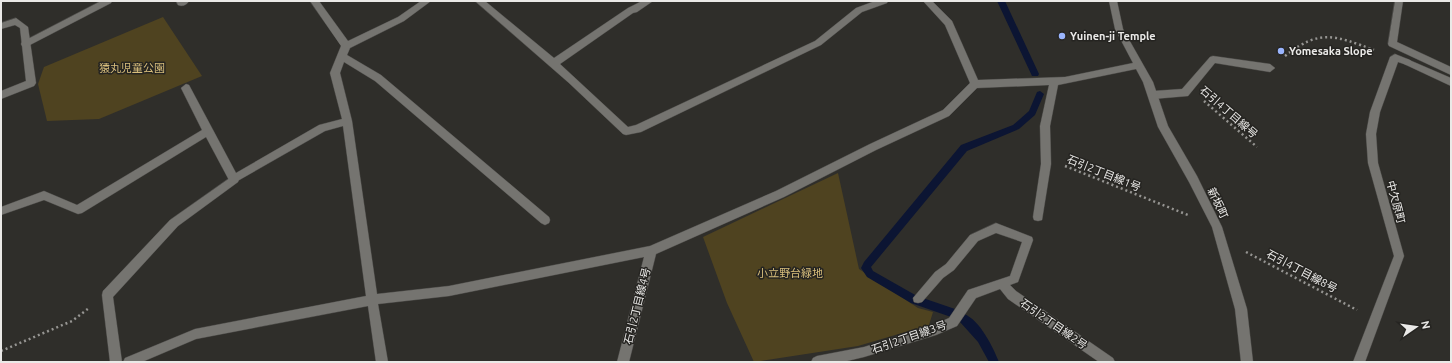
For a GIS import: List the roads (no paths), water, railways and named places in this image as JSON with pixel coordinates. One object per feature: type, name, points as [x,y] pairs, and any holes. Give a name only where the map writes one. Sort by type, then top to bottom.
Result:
[{"type":"street","points":[[25,44],[108,1]]},
{"type":"street","points":[[180,1],[181,3],[185,1]]},
{"type":"street","points":[[314,1],[344,51],[378,78],[545,220]]},
{"type":"street","points":[[382,362],[347,121],[335,73],[344,51],[401,19],[427,1]]},
{"type":"street","points":[[479,1],[554,63],[601,105],[626,131],[638,129],[818,43],[859,10],[884,1]]},
{"type":"street","points":[[554,63],[631,10],[634,10],[648,1]]},
{"type":"street","points":[[927,1],[949,23],[975,84]]},
{"type":"street","name":"新坂町","points":[[1113,1],[1119,29],[1139,65],[1153,95],[1163,127],[1217,227],[1241,309],[1247,362]]},
{"type":"street","points":[[1399,1],[1392,44],[1451,71]]},
{"type":"street","points":[[1,26],[16,21],[24,27],[31,83],[1,95]]},
{"type":"street","name":"中欠原町","points":[[1359,362],[1399,256],[1374,162],[1371,134],[1375,112],[1395,57],[1451,82]]},
{"type":"street","points":[[1153,95],[1185,93],[1213,59],[1270,68]]},
{"type":"street","points":[[129,362],[195,334],[372,300],[449,291],[651,251],[780,194],[873,147],[946,113],[975,84],[1054,82],[1139,65]]},
{"type":"street","points":[[1038,217],[1046,159],[1045,126],[1054,82]]},
{"type":"street","points":[[186,88],[234,179]]},
{"type":"street","points":[[116,362],[107,295],[174,223],[234,179],[322,128],[347,121]]},
{"type":"street","points":[[1,211],[44,195],[78,210],[208,130]]},
{"type":"street","name":"石引2丁目線3号","points":[[817,362],[864,352],[936,330],[953,322],[972,294],[1014,279],[1028,240],[996,228],[974,238],[950,267],[939,275],[918,298]]},
{"type":"street","name":"石引2丁目線4号","points":[[623,362],[651,251]]},
{"type":"street","name":"石引2丁目線2号","points":[[1002,284],[1012,295],[1109,362]]},
{"type":"waterway","points":[[1001,1],[1035,74]]},
{"type":"waterway","points":[[951,312],[914,300],[870,274],[866,268],[867,265],[964,148],[1016,127],[1032,113],[1040,94]]},
{"type":"waterway","points":[[964,319],[982,339],[994,362]]},
{"type":"place","name":"Yuinen-ji Temple","points":[[1062,36]]},
{"type":"place","name":"Yomesaka Slope","points":[[1281,51]]},
{"type":"park label","name":"猿丸児童公園","points":[[132,68]]},
{"type":"park label","name":"小立野台緑地","points":[[790,273]]}]
